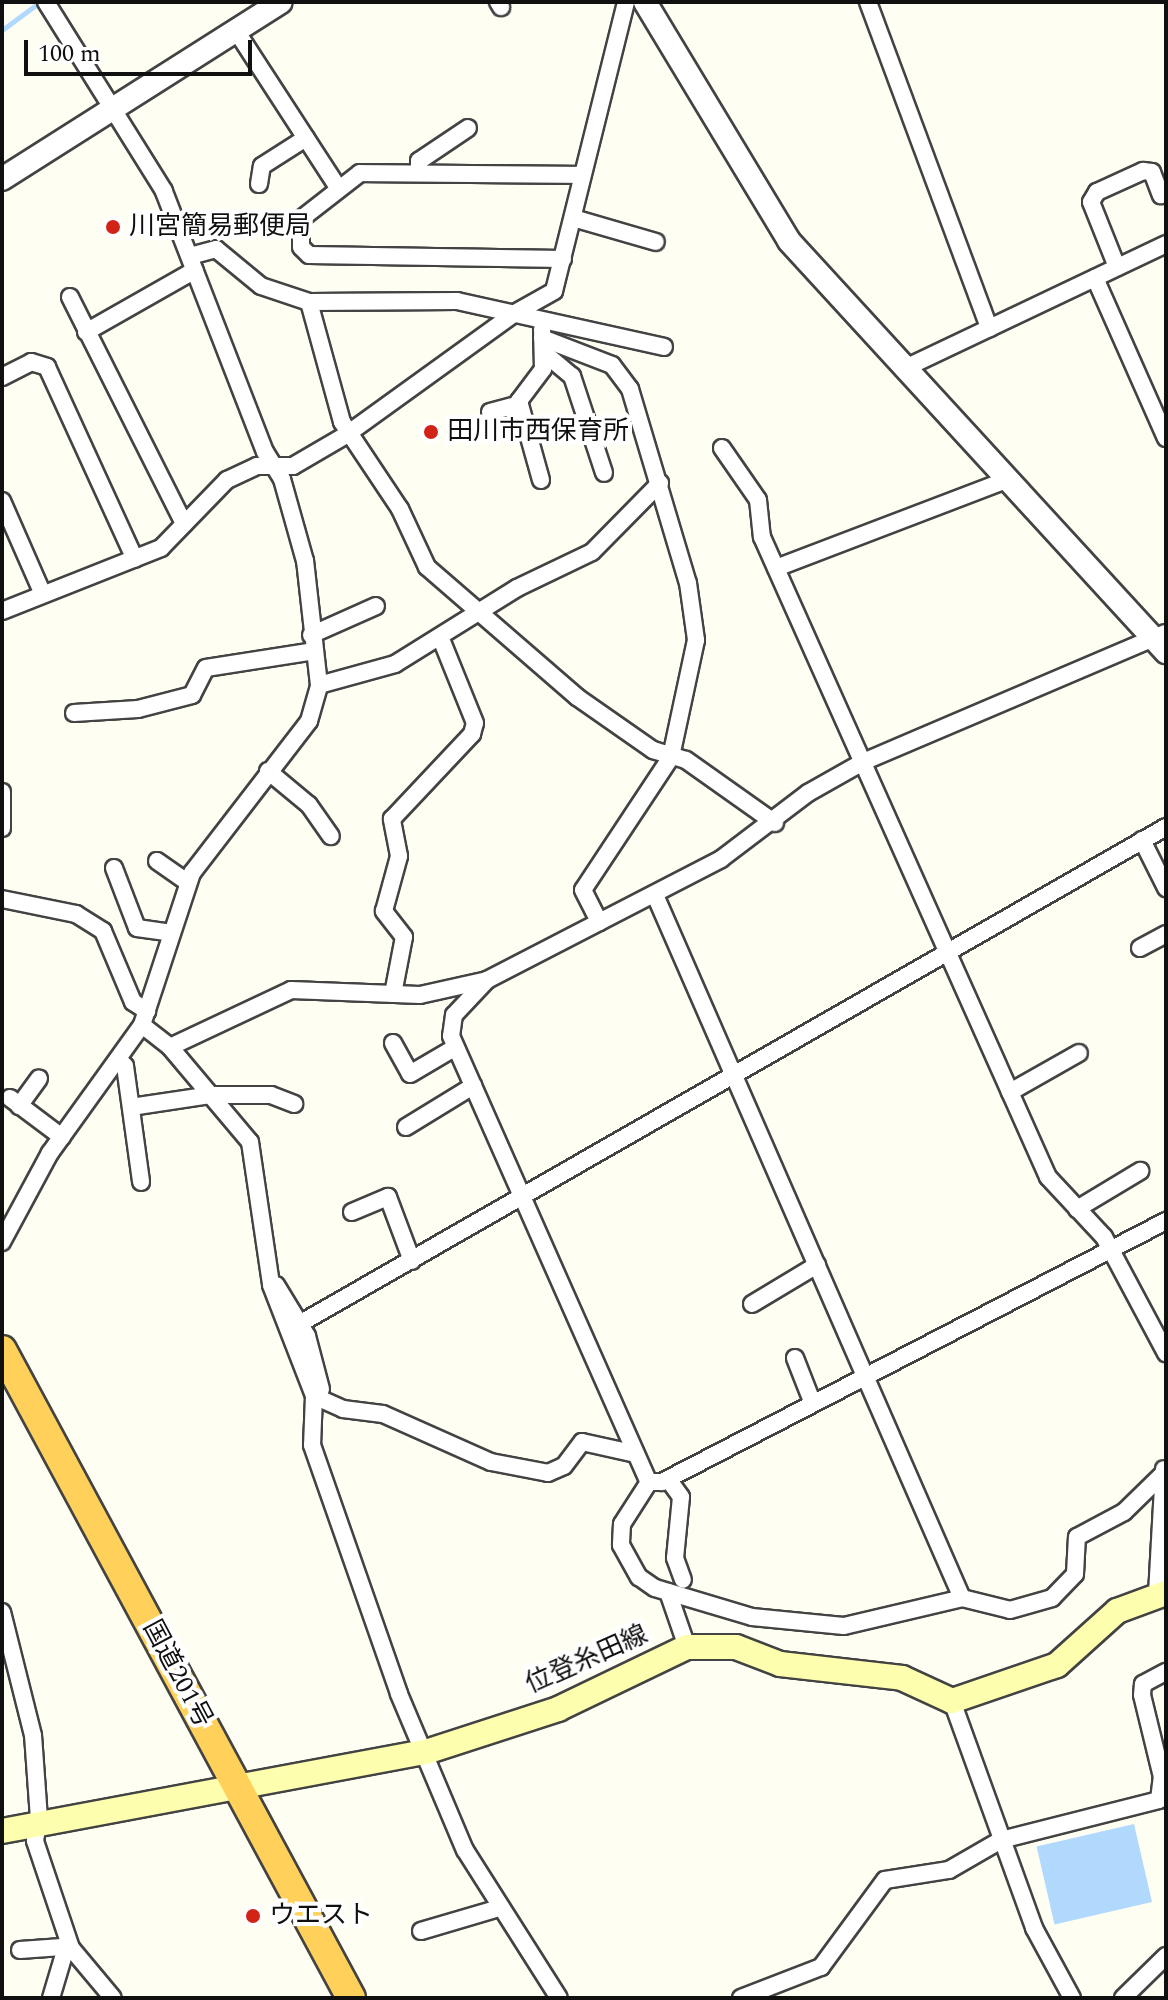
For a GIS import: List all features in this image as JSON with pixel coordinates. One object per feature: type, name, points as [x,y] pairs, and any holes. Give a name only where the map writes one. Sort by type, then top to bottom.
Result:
[{"type":"highway","name":"国道201号","points":[[2,1350],[228,1788],[331,1998]]},
{"type":"highway","name":"国道201号","points":[[2,1382],[228,1788],[351,1998]]},
{"type":"main road","points":[[952,1701],[1057,1665],[1117,1611],[1161,1593]]},
{"type":"main road","name":"位登糸田線","points":[[2,1831],[426,1752],[558,1709],[687,1647],[736,1647],[780,1664],[902,1678],[952,1701]]},
{"type":"street","points":[[2,1242],[62,1137],[119,1060],[144,1018],[188,883],[268,771],[309,721],[319,685],[305,561],[282,479],[272,465],[164,191],[116,107],[46,2]]},
{"type":"street","points":[[2,179],[281,2]]},
{"type":"street","points":[[2,611],[42,592],[161,548],[227,480],[272,465],[293,466],[350,432],[515,313],[554,291],[626,2]]},
{"type":"street","points":[[170,1047],[291,990],[393,994],[437,992],[487,980],[655,895],[775,823],[808,793],[863,762],[1162,641],[903,369],[773,218],[645,2]]},
{"type":"street","points":[[868,2],[989,328]]},
{"type":"street","points":[[237,32],[339,189]]},
{"type":"street","points":[[419,173],[419,161],[468,128]]},
{"type":"street","points":[[259,184],[262,166],[306,138]]},
{"type":"street","points":[[1117,267],[1091,202],[1097,192],[1143,171],[1152,172],[1161,195]]},
{"type":"street","points":[[563,259],[309,255],[301,247],[301,219],[360,173],[582,175]]},
{"type":"street","points":[[573,218],[656,242]]},
{"type":"street","points":[[903,369],[1166,244]]},
{"type":"street","points":[[86,332],[216,249],[261,286],[309,302],[457,301],[664,347]]},
{"type":"street","points":[[1095,278],[1166,438]]},
{"type":"street","points":[[70,297],[184,524]]},
{"type":"street","points":[[309,302],[350,432],[400,509],[427,567],[577,697],[671,757],[686,760],[775,823]]},
{"type":"street","points":[[490,412],[520,404],[543,369],[542,319]]},
{"type":"street","points":[[542,345],[572,376],[604,473]]},
{"type":"street","points":[[542,345],[612,365],[623,376],[660,483],[696,640],[671,757],[583,890],[599,922]]},
{"type":"street","points":[[2,377],[31,362],[47,367],[135,559]]},
{"type":"street","points":[[520,404],[541,480]]},
{"type":"street","points":[[722,448],[758,500],[762,537],[1048,1177],[1111,1249],[1166,1353]]},
{"type":"street","points":[[776,568],[1007,480]]},
{"type":"street","points":[[319,685],[395,664],[592,552],[660,483]]},
{"type":"street","points":[[2,501],[42,592]]},
{"type":"street","points":[[74,713],[138,709],[192,695],[206,668],[313,643],[376,606]]},
{"type":"street","points":[[393,994],[404,937],[384,911],[399,856],[392,819],[472,734],[475,723],[441,639]]},
{"type":"street","points":[[268,771],[309,805],[331,836]]},
{"type":"street","points":[[2,792],[2,824]]},
{"type":"street","points":[[301,1323],[1166,827]]},
{"type":"street","points":[[1142,840],[1166,888]]},
{"type":"street","points":[[157,861],[188,883]]},
{"type":"street","points":[[114,868],[137,928],[172,933]]},
{"type":"street","points":[[655,895],[962,1598]]},
{"type":"street","points":[[3,896],[76,914],[103,931],[133,1002],[144,1018],[250,1142],[271,1285],[319,1398]]},
{"type":"street","points":[[1140,948],[1166,934]]},
{"type":"street","points":[[487,980],[454,1015],[456,1047],[649,1482]]},
{"type":"street","points":[[393,1043],[410,1074],[456,1047]]},
{"type":"street","points":[[1010,1092],[1079,1053]]},
{"type":"street","points":[[119,1060],[131,1107],[141,1182]]},
{"type":"street","points":[[39,1078],[14,1102],[62,1137]]},
{"type":"street","points":[[406,1127],[473,1086]]},
{"type":"street","points":[[131,1107],[210,1095],[271,1095],[294,1104]]},
{"type":"street","points":[[1077,1209],[1140,1171]]},
{"type":"street","points":[[352,1212],[388,1197],[412,1261]]},
{"type":"street","points":[[1164,1469],[1124,1512],[1077,1537],[1075,1574],[1052,1598],[1010,1610],[962,1598],[844,1626],[752,1617],[668,1592],[639,1577],[621,1545],[622,1524],[649,1482],[668,1479],[1166,1221]]},
{"type":"street","points":[[752,1304],[817,1265]]},
{"type":"street","points":[[271,1285],[281,1285],[301,1323],[319,1398],[312,1445],[399,1694],[465,1850],[559,1998]]},
{"type":"street","points":[[795,1358],[813,1404]]},
{"type":"street","points":[[319,1398],[383,1414],[491,1462],[548,1473],[564,1466],[582,1442],[636,1454]]},
{"type":"street","points":[[1161,1593],[1164,1469]]},
{"type":"street","points":[[668,1479],[681,1497],[675,1558],[683,1580]]},
{"type":"street","points":[[668,1592],[687,1647]]},
{"type":"street","points":[[2,1612],[9,1660],[33,1735],[39,1818],[33,1827],[65,1944],[113,1998]]},
{"type":"street","points":[[741,1998],[821,1967],[885,1880],[949,1870],[1001,1840],[1159,1800],[1162,1777],[1142,1695],[1143,1684],[1166,1672]]},
{"type":"street","points":[[952,1701],[1034,1928],[1072,1998]]},
{"type":"street","points":[[421,1931],[499,1908]]},
{"type":"street","points":[[20,1950],[65,1944]]},
{"type":"street","points":[[51,1998],[65,1944]]},
{"type":"street","points":[[1123,1998],[1166,1956]]},
{"type":"water","points":[[1134,1824],[1152,1902],[1055,1924],[1037,1846]]},
{"type":"waterway","points":[[2,30],[40,2]]},
{"type":"place","name":"川宮簡易郵便局","points":[[113,227]]},
{"type":"place","name":"田川市西保育所","points":[[431,432]]},
{"type":"place","name":"ウエスト","points":[[253,1916]]}]
